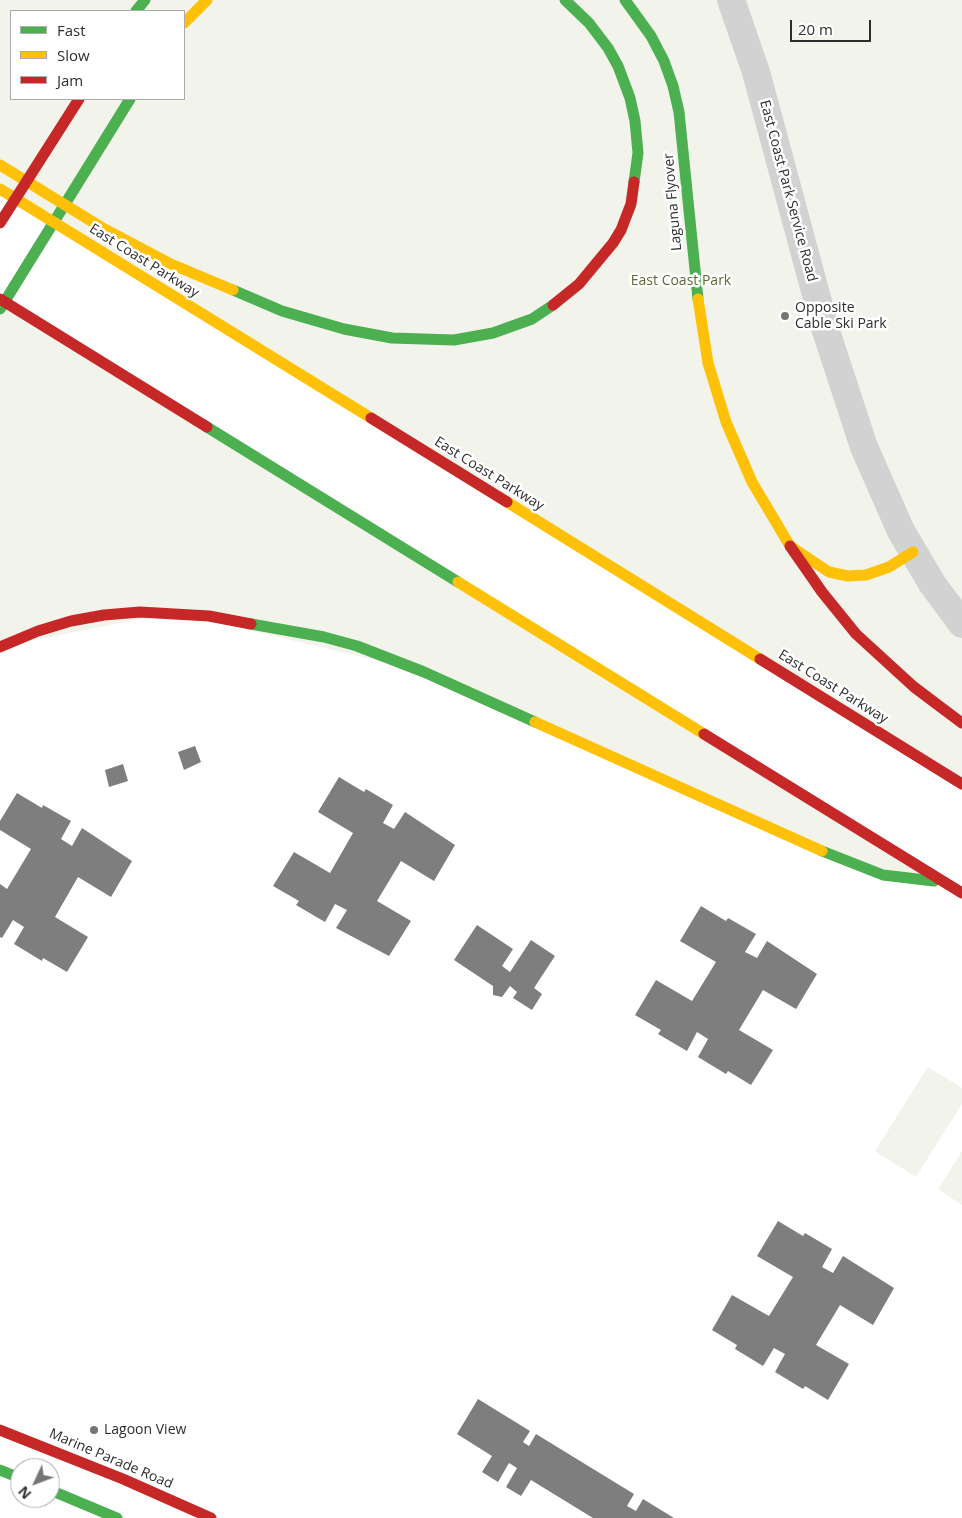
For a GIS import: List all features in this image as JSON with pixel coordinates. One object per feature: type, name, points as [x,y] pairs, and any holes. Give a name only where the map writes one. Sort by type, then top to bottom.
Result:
[{"type":"main road","points":[[137,10],[145,0]]},
{"type":"main road","points":[[185,22],[207,0]]},
{"type":"main road","points":[[0,164],[101,227],[198,276],[282,311],[344,329],[392,338],[454,340],[483,336],[504,330],[540,314],[579,284],[613,243],[624,224],[632,198],[636,176],[637,142],[635,120],[626,87],[608,48],[589,23],[565,0]]},
{"type":"main road","name":"Laguna Flyover","points":[[625,0],[651,36],[664,60],[673,86],[681,131],[698,307],[708,363],[716,392],[752,482],[790,546],[833,606],[863,641],[914,688],[962,723]]},
{"type":"main road","points":[[0,223],[78,100]]},
{"type":"main road","points":[[0,309],[129,100]]},
{"type":"main road","name":"East Coast Parkway","points":[[0,189],[962,784]]},
{"type":"main road","points":[[0,299],[962,893]]},
{"type":"main road","points":[[790,546],[820,567],[850,576],[881,571],[912,552]]},
{"type":"main road","points":[[0,647],[38,631],[71,621],[104,615],[140,612],[209,616],[324,637],[358,646],[424,672],[849,863],[883,875],[943,882]]},
{"type":"main road","name":"Marine Parade Road","points":[[0,1430],[123,1479],[211,1518]]},
{"type":"main road","points":[[60,1494],[115,1517]]},
{"type":"street","name":"East Coast Park Service Road","points":[[731,0],[756,72],[847,400],[881,490],[912,552],[933,585],[962,624]]},
{"type":"green space","name":"East Coast Park","points":[[0,0],[962,0],[962,785],[0,191]]},
{"type":"green space","points":[[0,304],[941,881],[884,874],[424,672],[175,612],[0,647]]},
{"type":"green space","points":[[928,1067],[962,1088],[962,1104],[916,1177],[875,1151]]},
{"type":"green space","points":[[962,1151],[962,1205],[938,1189]]},
{"type":"building","points":[[195,746],[201,762],[184,770],[178,752]]},
{"type":"building","points":[[123,764],[128,781],[109,787],[105,770]]},
{"type":"building","points":[[339,777],[364,792],[366,789],[393,805],[383,823],[394,829],[405,812],[455,845],[434,881],[401,861],[377,901],[411,921],[389,956],[336,928],[347,910],[335,904],[325,922],[296,905],[299,901],[273,886],[294,852],[330,873],[353,833],[318,812]]},
{"type":"building","points":[[17,793],[42,808],[43,805],[71,821],[61,839],[72,846],[82,828],[132,861],[111,897],[78,877],[55,917],[88,937],[67,972],[43,958],[42,961],[14,944],[24,927],[13,920],[2,938],[0,937],[0,884],[7,889],[31,849],[0,830],[0,821]]},
{"type":"building","points":[[701,906],[726,921],[728,918],[756,934],[745,952],[757,958],[767,941],[817,974],[796,1009],[763,990],[739,1030],[773,1050],[751,1085],[728,1071],[726,1074],[698,1057],[708,1039],[697,1032],[687,1051],[658,1034],[661,1030],[635,1015],[656,980],[692,1001],[716,962],[680,941]]},
{"type":"building","points":[[477,925],[513,949],[502,966],[510,972],[531,940],[555,956],[534,988],[542,994],[532,1010],[513,998],[517,992],[510,986],[502,997],[493,995],[493,986],[454,960]]},
{"type":"building","points":[[778,1221],[803,1236],[805,1233],[832,1249],[822,1267],[833,1273],[843,1256],[894,1288],[873,1325],[840,1305],[816,1345],[849,1364],[828,1400],[805,1386],[803,1389],[775,1372],[785,1354],[774,1348],[763,1366],[735,1349],[737,1345],[712,1330],[732,1295],[769,1316],[793,1277],[757,1256]]},
{"type":"building","points":[[478,1399],[530,1431],[523,1442],[529,1446],[536,1434],[634,1494],[627,1506],[636,1511],[643,1499],[674,1518],[593,1518],[531,1480],[521,1496],[506,1487],[517,1468],[509,1463],[498,1482],[482,1472],[492,1456],[457,1434]]},
{"type":"traffic: fast","points":[[137,10],[145,0]]},
{"type":"traffic: fast","points":[[565,0],[589,23],[608,48],[618,66],[630,98],[635,121],[638,153],[634,182]]},
{"type":"traffic: fast","points":[[625,0],[651,36],[664,61],[673,86],[679,112],[698,299]]},
{"type":"traffic: fast","points":[[0,309],[129,100]]},
{"type":"traffic: fast","points":[[233,290],[282,311],[344,329],[392,338],[454,340],[493,333],[532,319],[553,305]]},
{"type":"traffic: fast","points":[[207,427],[458,582]]},
{"type":"traffic: fast","points":[[251,624],[324,637],[357,646],[424,672],[535,722]]},
{"type":"traffic: fast","points":[[822,851],[883,875],[934,881]]},
{"type":"traffic: fast","points":[[0,1470],[10,1474]]},
{"type":"traffic: fast","points":[[60,1494],[117,1518]]},
{"type":"traffic: slow","points":[[185,22],[207,0]]},
{"type":"traffic: slow","points":[[0,165],[101,227],[171,264],[233,290]]},
{"type":"traffic: slow","points":[[0,189],[371,418]]},
{"type":"traffic: slow","points":[[698,299],[708,363],[726,422],[752,482],[790,546],[829,572],[848,576],[866,575],[889,567],[913,552]]},
{"type":"traffic: slow","points":[[507,502],[760,659]]},
{"type":"traffic: slow","points":[[458,582],[704,734]]},
{"type":"traffic: slow","points":[[535,722],[822,851]]},
{"type":"traffic: jam","points":[[0,223],[78,100]]},
{"type":"traffic: jam","points":[[553,305],[579,284],[613,243],[621,230],[631,204],[634,182]]},
{"type":"traffic: jam","points":[[0,299],[207,427]]},
{"type":"traffic: jam","points":[[371,418],[507,502]]},
{"type":"traffic: jam","points":[[790,546],[822,592],[856,634],[914,687],[962,723]]},
{"type":"traffic: jam","points":[[0,647],[38,631],[71,621],[104,615],[140,612],[209,616],[251,624]]},
{"type":"traffic: jam","points":[[760,659],[962,784]]},
{"type":"traffic: jam","points":[[704,734],[962,893]]},
{"type":"traffic: jam","points":[[0,1430],[123,1479],[211,1518]]},
{"type":"place","name":"Opposite Cable Ski Park","points":[[785,316]]},
{"type":"place","name":"Lagoon View","points":[[94,1430]]}]
